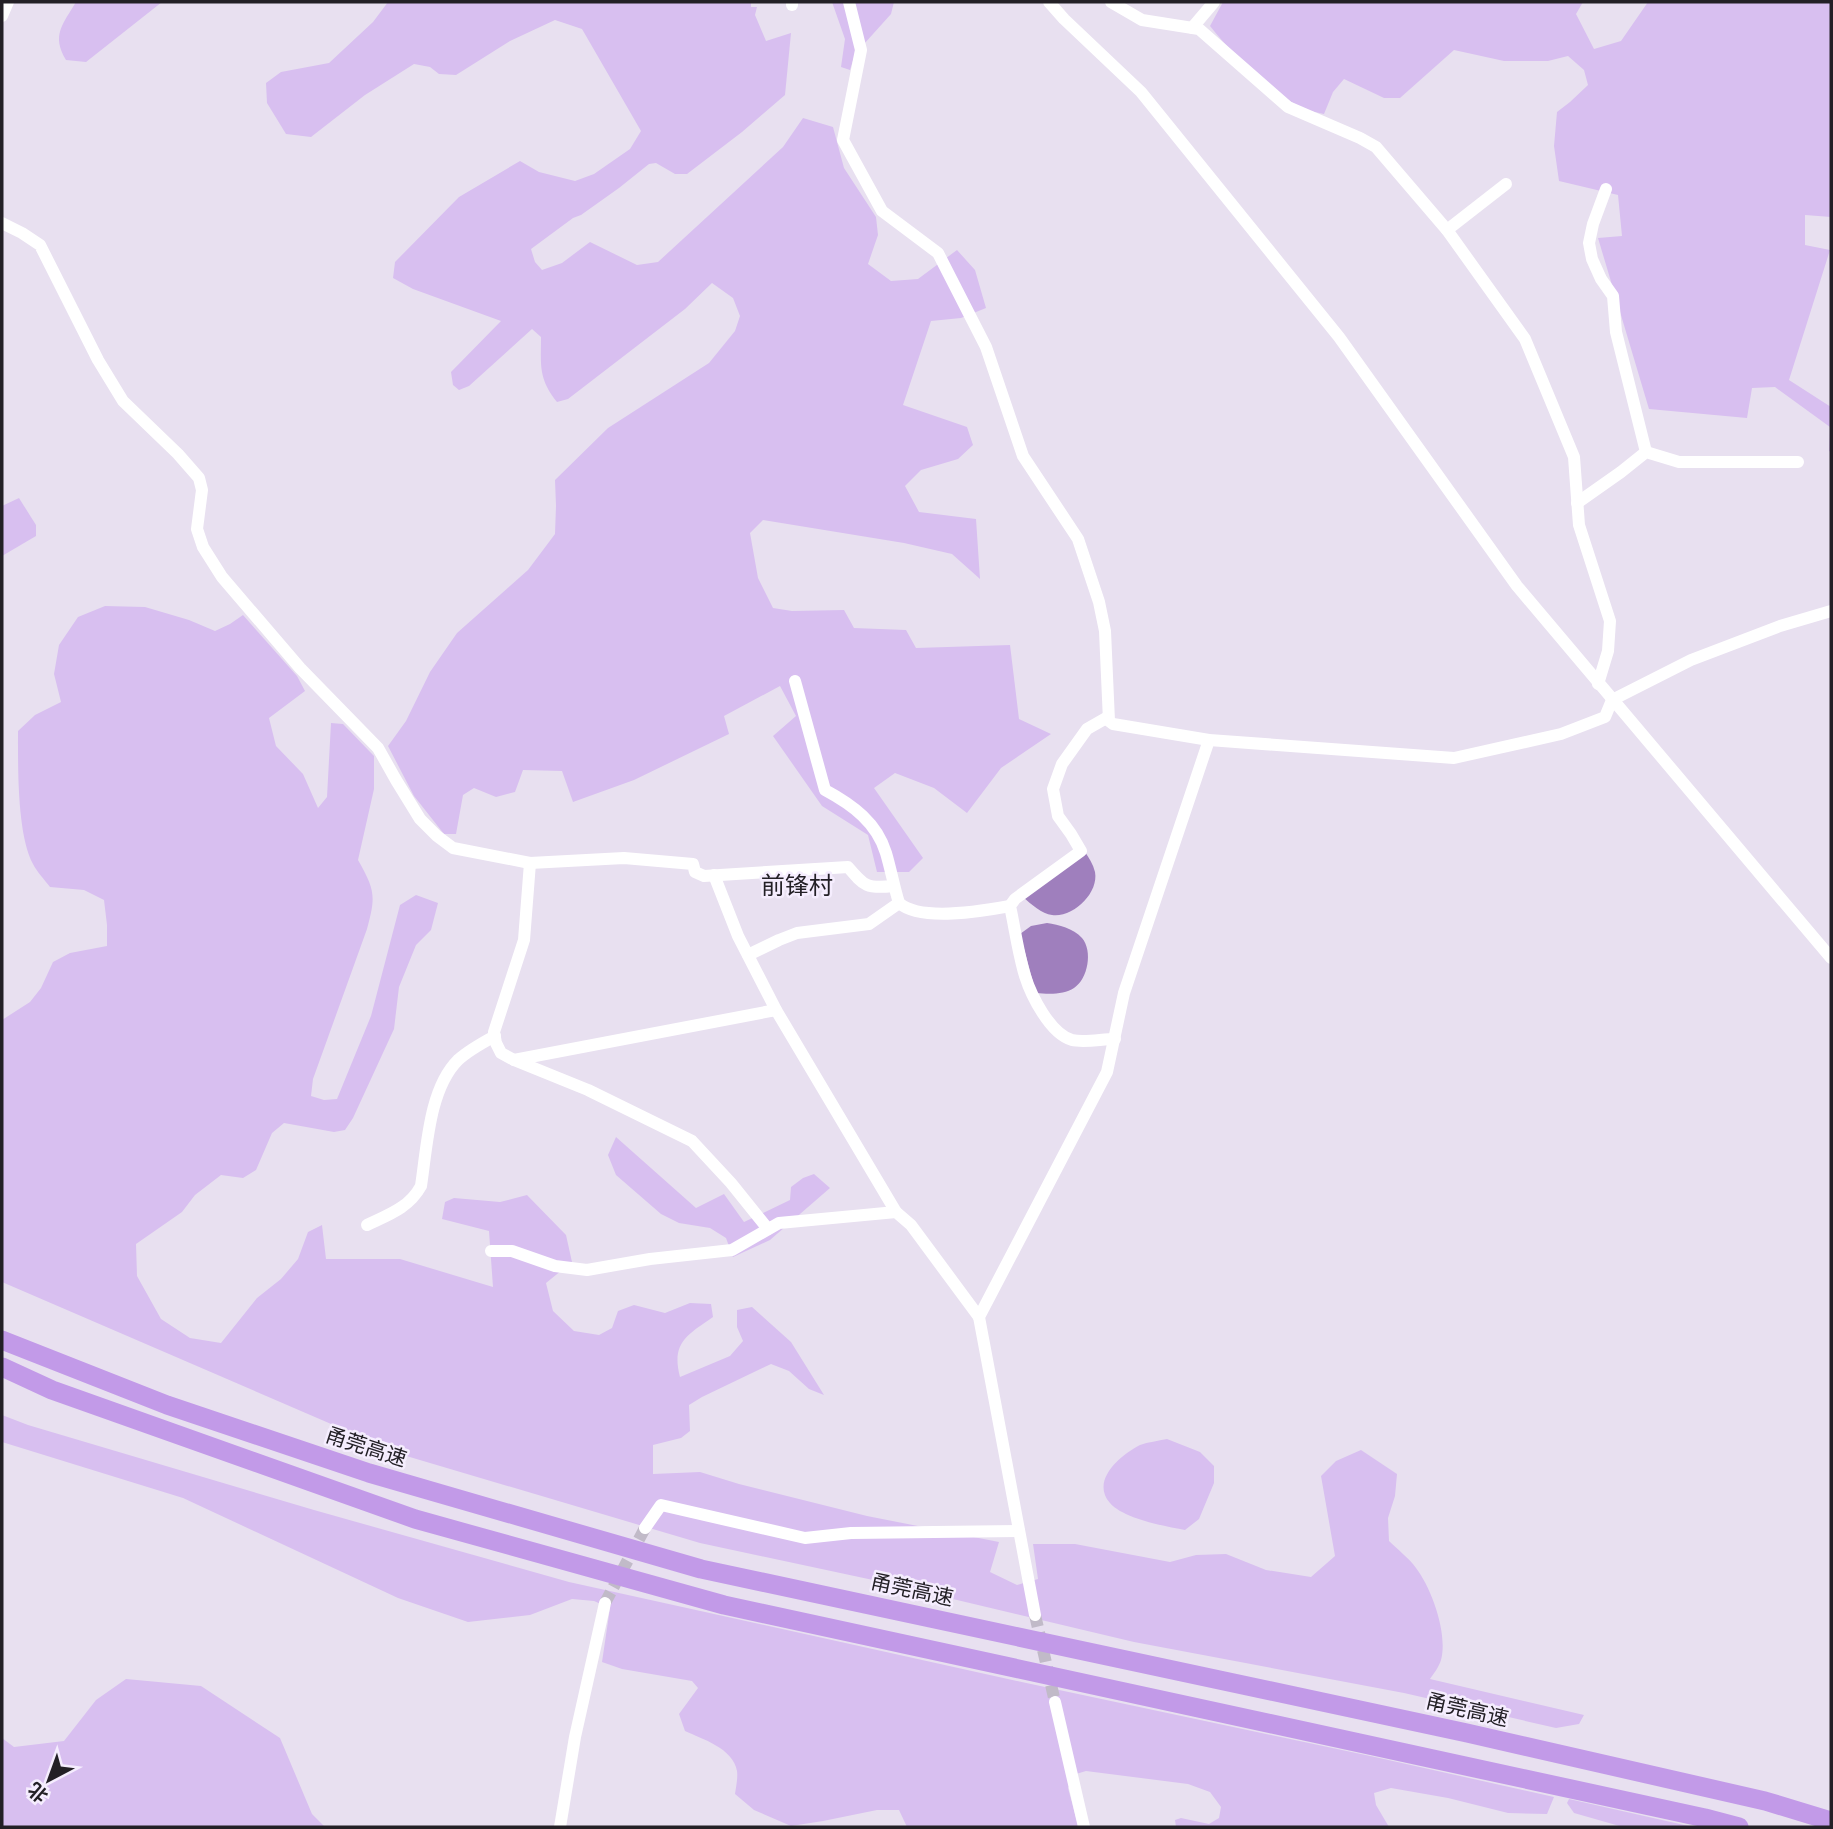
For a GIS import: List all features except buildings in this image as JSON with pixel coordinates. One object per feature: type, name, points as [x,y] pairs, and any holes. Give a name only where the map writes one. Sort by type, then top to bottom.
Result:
[{"type":"highway","name":"甬莞高速","points":[[2,1340],[167,1405],[369,1473],[701,1569],[1467,1733],[1765,1801],[1831,1821]]},
{"type":"highway","points":[[2,1367],[52,1390],[415,1519],[724,1605],[1739,1827]]},
{"type":"street","points":[[2,16],[8,2]]},
{"type":"street","points":[[849,2],[862,50],[842,140],[882,211],[938,253],[986,347],[1023,456],[1078,539],[1099,602],[1105,631],[1108,717],[1113,724],[1209,740],[1454,758],[1560,734],[1605,717],[1612,700],[1691,660],[1780,626],[1831,611]]},
{"type":"street","points":[[1049,2],[1141,92],[1339,337],[1517,586],[1831,958]]},
{"type":"street","points":[[1111,2],[1142,20],[1199,29],[1288,107],[1376,147],[1447,230],[1525,339],[1574,457],[1579,525],[1610,621],[1608,650],[1598,684]]},
{"type":"street","points":[[1192,28],[1214,2]]},
{"type":"street","points":[[1447,230],[1506,184]]},
{"type":"street","points":[[1606,189],[1589,243],[1592,259],[1601,279],[1613,296],[1616,332],[1646,452]]},
{"type":"street","points":[[2,223],[40,245],[97,360],[123,401],[199,478],[202,490],[197,529],[203,547],[222,577],[300,668],[378,748],[420,818],[453,848],[530,863],[624,858],[693,864],[695,872],[704,876],[848,867],[863,884],[878,888],[893,886]]},
{"type":"street","points":[[1577,503],[1646,452]]},
{"type":"street","points":[[1646,452],[1679,462],[1798,462]]},
{"type":"street","points":[[795,681],[825,790],[845,801],[864,817],[877,833],[886,853],[899,903],[911,911],[970,913],[1010,906],[1015,899],[1081,851],[1058,816],[1053,789],[1062,764],[1087,729],[1108,717]]},
{"type":"street","points":[[979,1317],[1107,1072],[1124,993],[1209,740]]},
{"type":"street","points":[[530,863],[524,940],[494,1032],[500,1053],[588,1090],[692,1141],[768,1229]]},
{"type":"street","points":[[714,875],[738,936],[776,1010],[896,1212],[911,1225],[979,1317],[1035,1615]]},
{"type":"street","points":[[748,955],[797,933],[869,924],[899,903]]},
{"type":"street","points":[[1010,906],[1025,976],[1033,996],[1050,1024],[1062,1035],[1073,1040],[1115,1039]]},
{"type":"street","points":[[514,1060],[776,1010]]},
{"type":"street","points":[[367,1225],[404,1208],[416,1195],[421,1186],[433,1109],[441,1087],[455,1063],[466,1053],[495,1036]]},
{"type":"street","points":[[491,1251],[512,1251],[555,1266],[587,1269],[732,1250],[779,1223],[896,1212]]},
{"type":"street","points":[[645,1528],[661,1505],[805,1538],[851,1533],[1019,1531]]},
{"type":"street","points":[[560,1827],[575,1737],[605,1604]]},
{"type":"street","points":[[1055,1702],[1084,1827]]},
{"type":"shaded area","points":[[76,2],[162,2],[86,62],[66,60],[59,43],[60,30]]},
{"type":"shaded area","points":[[388,2],[751,2],[751,7],[757,7],[755,15],[766,41],[791,33],[785,95],[687,174],[675,174],[656,163],[649,164],[581,215],[573,218],[531,249],[535,262],[542,270],[562,263],[590,242],[637,265],[658,262],[783,147],[803,118],[833,127],[844,168],[876,217],[878,235],[868,264],[891,281],[918,279],[957,250],[975,270],[986,308],[961,318],[931,321],[903,405],[967,427],[973,445],[958,459],[921,470],[905,486],[919,512],[976,519],[980,579],[952,554],[904,543],[763,520],[750,533],[758,578],[773,608],[792,611],[844,610],[854,628],[906,630],[916,648],[1010,645],[1019,719],[1051,734],[1001,768],[967,813],[934,788],[895,773],[874,788],[923,858],[909,872],[877,872],[868,835],[822,806],[773,736],[796,716],[780,686],[724,716],[729,734],[634,780],[573,802],[562,771],[523,770],[515,792],[496,797],[474,788],[463,795],[456,834],[444,834],[414,796],[388,746],[406,721],[430,672],[457,633],[528,570],[555,534],[555,480],[608,428],[709,363],[735,331],[740,316],[733,298],[712,283],[685,309],[568,399],[557,402],[544,378],[541,337],[532,329],[469,386],[459,390],[453,385],[451,372],[501,321],[413,289],[393,278],[395,262],[459,197],[520,161],[539,172],[575,181],[594,174],[630,149],[641,131],[582,29],[555,20],[510,41],[456,75],[439,74],[430,67],[414,64],[365,95],[311,137],[286,134],[267,103],[266,83],[281,72],[329,63],[373,22]]},
{"type":"shaded area","points":[[832,2],[894,2],[891,14],[855,54],[850,70],[841,67],[845,39]]},
{"type":"shaded area","points":[[1223,2],[1583,2],[1576,14],[1594,49],[1621,41],[1648,2],[1831,2],[1831,217],[1805,215],[1805,245],[1830,250],[1789,380],[1831,407],[1831,452],[1830,427],[1775,387],[1752,388],[1747,418],[1649,409],[1598,238],[1622,236],[1618,195],[1559,181],[1554,146],[1557,112],[1588,85],[1584,70],[1568,56],[1548,61],[1504,61],[1454,50],[1400,98],[1384,98],[1344,79],[1333,92],[1324,114],[1304,109],[1286,99],[1229,48],[1210,26]]},
{"type":"shaded area","points":[[19,498],[36,525],[36,536],[2,556],[2,506]]},
{"type":"shaded area","points":[[105,606],[145,607],[215,631],[243,615],[297,676],[305,691],[269,718],[276,746],[303,774],[318,808],[327,797],[331,723],[343,724],[374,756],[374,789],[358,860],[371,886],[372,909],[313,1079],[311,1096],[324,1100],[337,1099],[371,1016],[400,905],[416,895],[438,903],[431,930],[416,945],[399,987],[394,1029],[345,1130],[334,1132],[284,1123],[272,1133],[256,1170],[243,1178],[221,1175],[195,1195],[182,1212],[136,1244],[137,1276],[161,1319],[190,1338],[221,1343],[257,1298],[281,1279],[298,1259],[308,1232],[322,1225],[326,1259],[400,1259],[493,1287],[489,1231],[442,1219],[445,1202],[454,1198],[500,1202],[527,1195],[566,1235],[572,1262],[546,1283],[553,1311],[574,1331],[599,1335],[612,1328],[618,1311],[634,1305],[665,1313],[690,1303],[711,1304],[713,1317],[689,1335],[680,1348],[680,1377],[730,1356],[743,1341],[737,1327],[737,1310],[752,1307],[791,1342],[824,1395],[809,1389],[789,1371],[771,1364],[689,1405],[690,1431],[681,1438],[653,1445],[653,1474],[700,1472],[867,1516],[999,1542],[990,1572],[1017,1585],[1038,1579],[1033,1544],[1075,1544],[1170,1562],[1196,1555],[1226,1554],[1266,1570],[1311,1577],[1335,1556],[1321,1476],[1336,1461],[1361,1450],[1397,1474],[1395,1496],[1388,1518],[1389,1541],[1422,1577],[1437,1612],[1443,1649],[1438,1668],[1430,1679],[1584,1715],[1579,1724],[1556,1728],[1404,1693],[1134,1642],[873,1580],[700,1543],[403,1455],[2,1282],[2,1020],[30,1002],[41,988],[53,962],[70,953],[107,946],[104,900],[84,890],[50,887],[33,864],[21,818],[18,731],[35,715],[61,702],[54,674],[59,645],[78,617]]},
{"type":"shaded area","points":[[1085,852],[1094,869],[1095,880],[1083,903],[1068,912],[1052,915],[1023,897]]},
{"type":"shaded area","points":[[1047,923],[1074,932],[1082,938],[1087,950],[1086,972],[1083,978],[1066,992],[1036,993],[1020,934],[1031,926]]},
{"type":"shaded area","points":[[616,1137],[696,1208],[724,1194],[744,1222],[790,1200],[791,1187],[803,1178],[814,1174],[830,1188],[770,1240],[733,1257],[726,1238],[710,1228],[679,1223],[661,1214],[616,1175],[608,1155]]},
{"type":"shaded area","points":[[2,1415],[314,1510],[569,1582],[1554,1797],[1547,1814],[1508,1813],[1448,1798],[1391,1788],[1374,1793],[1376,1805],[1389,1827],[1176,1827],[1175,1820],[1181,1818],[1209,1824],[1219,1818],[1221,1807],[1210,1792],[1188,1784],[1086,1771],[1076,1774],[1068,1788],[1077,1827],[907,1827],[899,1810],[877,1810],[791,1826],[754,1810],[735,1794],[737,1771],[730,1756],[716,1745],[685,1731],[679,1714],[698,1688],[692,1681],[622,1669],[602,1662],[610,1608],[594,1601],[572,1599],[530,1615],[468,1622],[398,1598],[183,1498],[2,1442]]},
{"type":"shaded area","points":[[1167,1439],[1200,1452],[1214,1466],[1214,1483],[1199,1519],[1185,1530],[1145,1521],[1116,1509],[1105,1494],[1106,1477],[1124,1455],[1140,1445]]},
{"type":"shaded area","points":[[126,1679],[201,1686],[280,1738],[312,1814],[325,1827],[2,1827],[2,1738],[14,1747],[64,1741],[96,1700]]},
{"type":"shaded area","points":[[1569,1799],[1693,1827],[1623,1827],[1574,1813],[1567,1803]]},
{"type":"tunnel","points":[[605,1603],[645,1528]]},
{"type":"tunnel","points":[[1035,1615],[1055,1702]]},
{"type":"district","name":"前锋村","points":[[797,886]]}]
